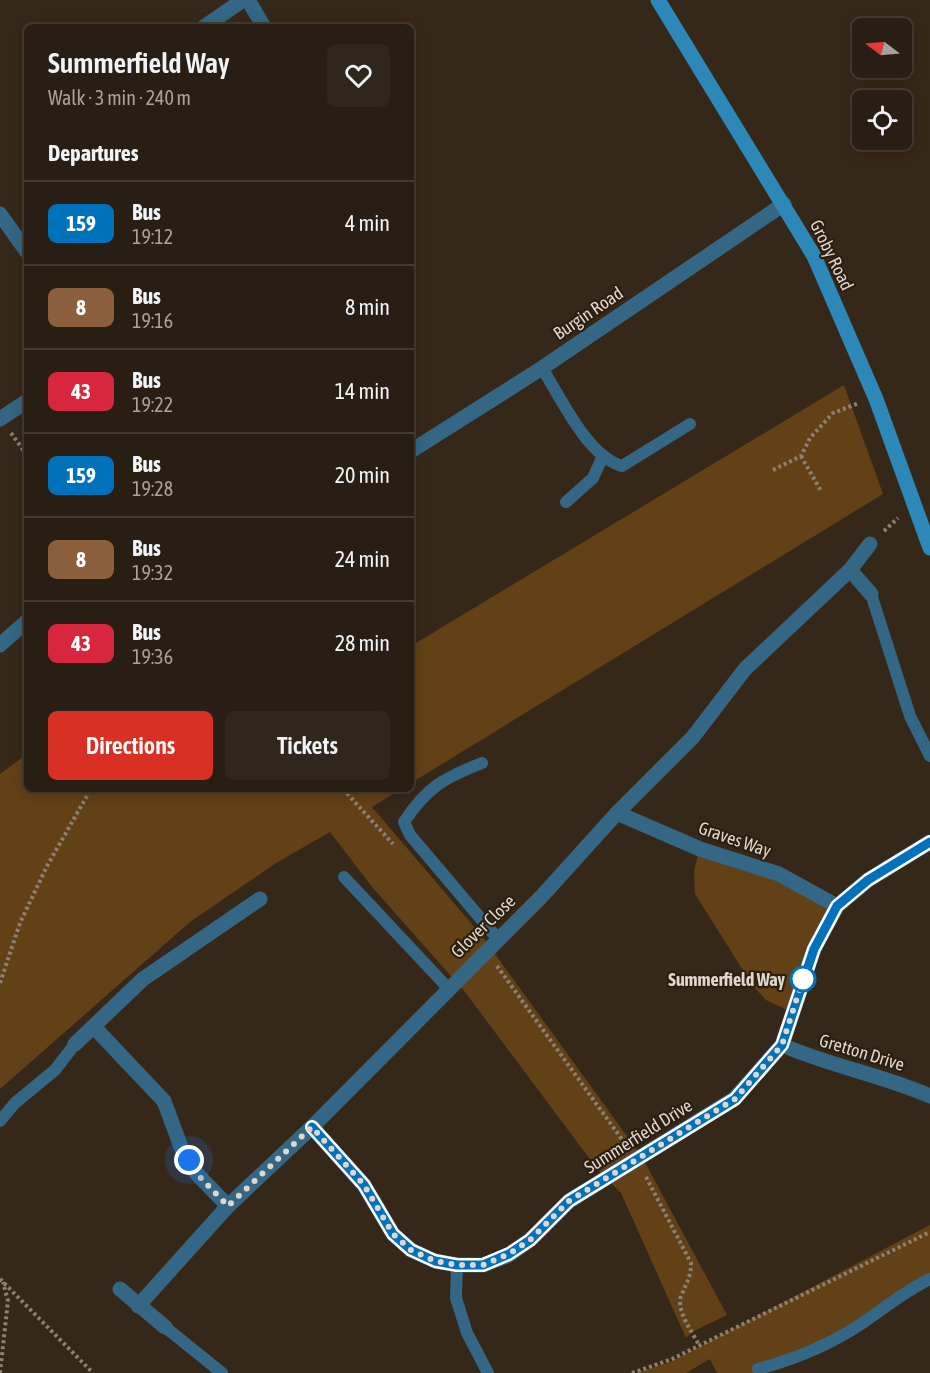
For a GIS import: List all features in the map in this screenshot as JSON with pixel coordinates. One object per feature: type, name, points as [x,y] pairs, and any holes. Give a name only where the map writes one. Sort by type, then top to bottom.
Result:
[{"type":"street","points":[[208,24],[243,0]]},
{"type":"street","points":[[248,0],[262,24]]},
{"type":"street","name":"Groby Road","points":[[658,0],[814,256],[876,399],[930,548]]},
{"type":"street","name":"Burgin Road","points":[[414,449],[542,368],[784,204]]},
{"type":"street","points":[[0,214],[24,248]]},
{"type":"street","points":[[0,419],[24,403]]},
{"type":"street","name":"Glover Close","points":[[138,1306],[228,1206],[312,1127],[542,896],[617,813],[693,737],[745,669],[850,570],[870,544]]},
{"type":"street","points":[[850,570],[871,594]]},
{"type":"street","points":[[3,636],[24,623]]},
{"type":"street","name":"Graves Way","points":[[617,813],[700,849],[778,874],[837,906]]},
{"type":"street","name":"Summerfield Drive","points":[[312,1127],[364,1185],[393,1234],[411,1250],[435,1261],[457,1265],[483,1265],[509,1254],[530,1240],[569,1201],[735,1099],[782,1045],[814,949],[837,906],[868,880],[930,842]]},
{"type":"street","points":[[75,1044],[143,979],[260,900]]},
{"type":"street","points":[[94,1027],[148,1081],[164,1101],[181,1147],[196,1173],[228,1206]]},
{"type":"street","name":"Gretton Drive","points":[[782,1045],[808,1056],[908,1086],[930,1096]]},
{"type":"street","points":[[120,1288],[138,1306],[165,1327]]},
{"type":"lane","points":[[542,368],[596,453],[622,466],[690,424]]},
{"type":"lane","points":[[566,501],[592,478],[602,458]]},
{"type":"lane","points":[[871,594],[910,716],[930,756]]},
{"type":"lane","points":[[482,763],[445,778],[429,790],[404,822],[410,835],[498,939]]},
{"type":"lane","points":[[344,877],[448,988]]},
{"type":"lane","points":[[0,1121],[15,1103],[55,1070],[75,1044]]},
{"type":"lane","points":[[457,1265],[456,1298],[466,1333],[488,1373]]},
{"type":"lane","points":[[758,1369],[796,1359],[823,1346],[863,1322],[903,1292],[930,1279]]},
{"type":"lane","points":[[165,1327],[222,1373]]},
{"type":"path","points":[[773,470],[801,456],[810,438],[833,413],[876,399]]},
{"type":"path","points":[[0,419],[24,451]]},
{"type":"path","points":[[801,456],[821,491]]},
{"type":"path","points":[[0,983],[29,904],[47,866],[89,792]]},
{"type":"path","points":[[346,792],[400,851]]},
{"type":"path","points":[[486,951],[637,1161],[691,1263],[691,1275],[680,1298],[680,1306],[699,1345]]},
{"type":"path","points":[[632,1373],[672,1359],[930,1232]]},
{"type":"path","points":[[0,1373],[8,1301],[1,1280]]},
{"type":"path","points":[[1,1280],[93,1373]]},
{"type":"shaded area","points":[[844,385],[883,494],[414,781],[414,644]]},
{"type":"shaded area","points":[[24,756],[24,792],[396,792],[372,807],[482,936],[642,1157],[727,1315],[692,1332],[686,1338],[621,1193],[598,1170],[465,992],[373,888],[330,832],[276,863],[190,922],[0,1089],[0,774]]},
{"type":"shaded area","points":[[700,849],[837,906],[793,1013],[766,1000],[753,986],[695,894],[694,870]]},
{"type":"shaded area","points":[[930,1225],[930,1280],[863,1322],[760,1373],[717,1373],[710,1359],[686,1373],[635,1373],[668,1363]]},
{"type":"bus line","name":"159","points":[[312,1127],[364,1185],[393,1234],[411,1250],[435,1261],[457,1265],[483,1265],[509,1254],[530,1240],[569,1201],[735,1099],[782,1045],[814,949],[837,906],[868,880],[930,842]]},
{"type":"place","name":"Summerfield Way","points":[[803,979]]},
{"type":"route","points":[[189,1160],[196,1173],[228,1206],[312,1127],[364,1185],[393,1234],[411,1250],[435,1261],[457,1265],[483,1265],[509,1254],[530,1240],[569,1201],[735,1099],[782,1045],[803,979]]}]
